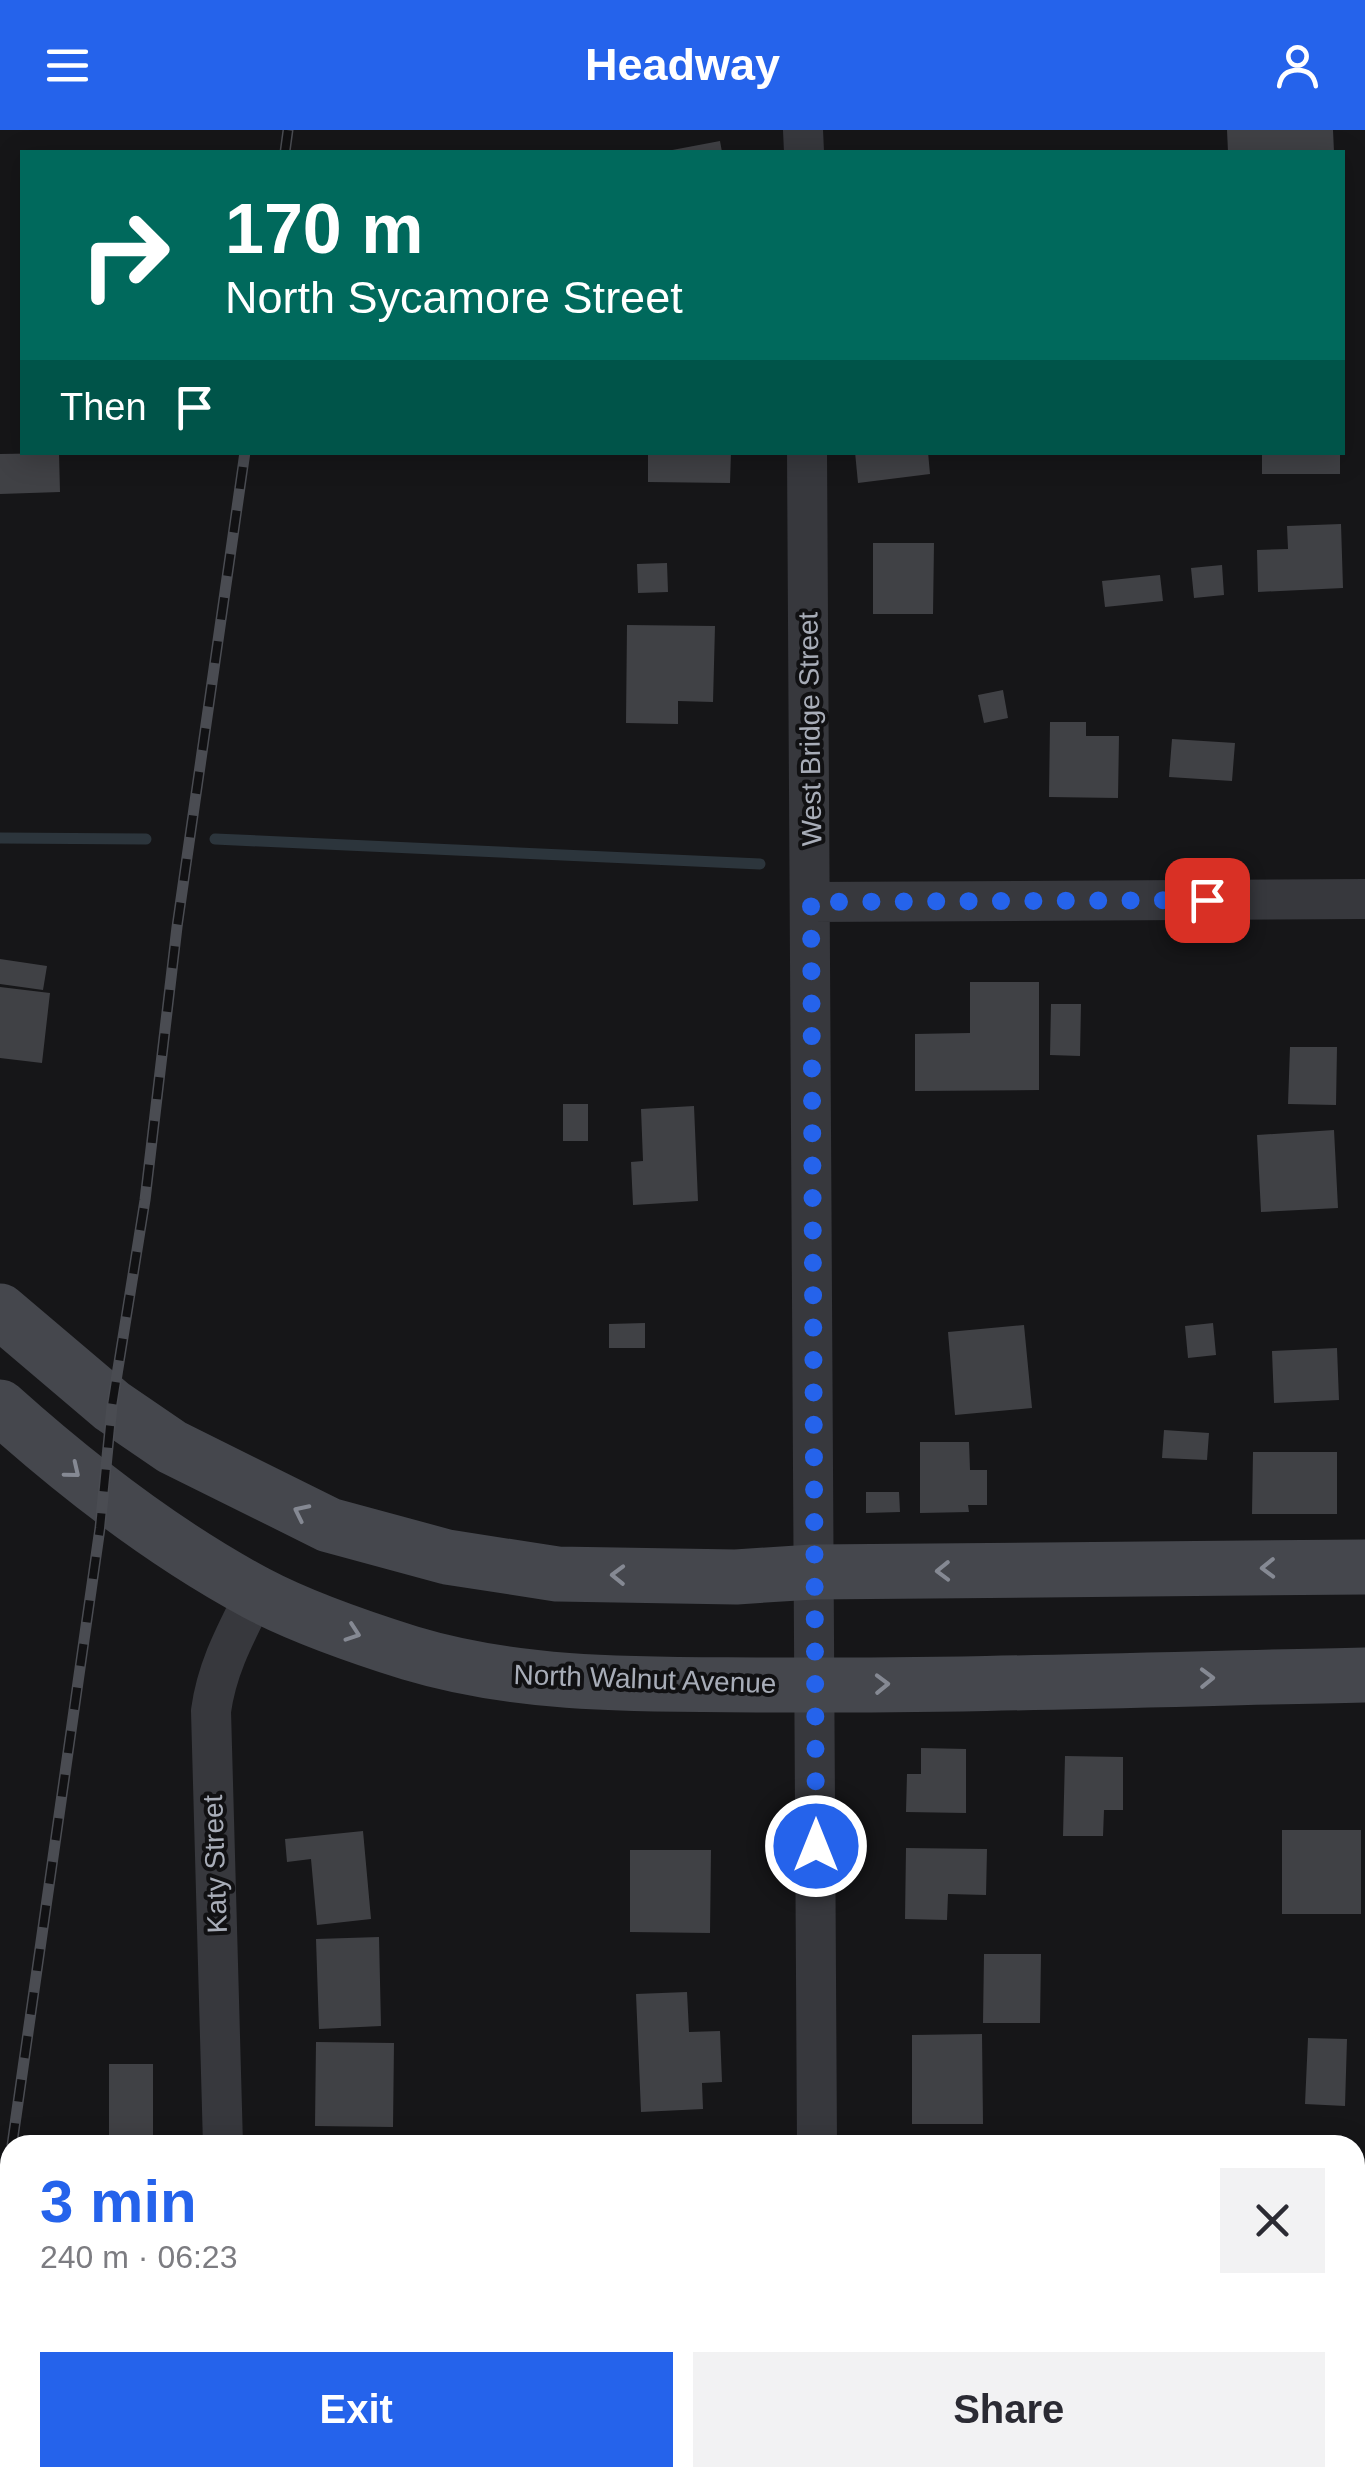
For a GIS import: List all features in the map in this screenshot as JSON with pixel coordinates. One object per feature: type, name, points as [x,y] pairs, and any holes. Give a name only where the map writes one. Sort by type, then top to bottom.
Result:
[{"type":"main road","points":[[0,1312],[112,1406],[172,1448],[329,1525],[447,1556],[557,1574],[736,1577],[813,1572],[1365,1567]]},
{"type":"main road","name":"North Walnut Avenue","points":[[0,1407],[72,1471],[256,1593],[411,1653],[509,1675],[629,1683],[815,1685],[1365,1675]]},
{"type":"street","name":"West Bridge Street","points":[[807,455],[817,2135]]},
{"type":"street","points":[[811,902],[1365,899]]},
{"type":"street","name":"Katy Street","points":[[223,2135],[211,1711],[215,1681],[225,1653],[256,1593]]},
{"type":"building","points":[[1227,130],[1333,130],[1334,150],[1228,150]]},
{"type":"building","points":[[720,141],[722,150],[672,150]]},
{"type":"building","points":[[0,454],[59,455],[60,492],[0,494]]},
{"type":"building","points":[[648,455],[731,455],[730,483],[648,482]]},
{"type":"building","points":[[855,455],[928,455],[930,474],[858,483]]},
{"type":"building","points":[[1262,455],[1340,455],[1340,474],[1262,474]]},
{"type":"building","points":[[1341,524],[1343,588],[1258,592],[1257,550],[1288,549],[1287,526]]},
{"type":"building","points":[[873,543],[934,543],[933,614],[873,614]]},
{"type":"building","points":[[667,563],[668,592],[638,593],[637,564]]},
{"type":"building","points":[[1222,565],[1224,595],[1194,598],[1191,568]]},
{"type":"building","points":[[1160,575],[1163,601],[1105,607],[1102,581]]},
{"type":"building","points":[[627,625],[715,626],[713,702],[678,701],[678,724],[626,723]]},
{"type":"building","points":[[1003,690],[1008,718],[984,723],[978,695]]},
{"type":"building","points":[[1050,722],[1086,722],[1086,736],[1119,736],[1118,798],[1049,797]]},
{"type":"building","points":[[1172,739],[1235,743],[1232,781],[1169,777]]},
{"type":"building","points":[[0,959],[47,966],[43,990],[0,984]]},
{"type":"building","points":[[970,982],[1039,982],[1039,1090],[915,1091],[915,1034],[970,1033]]},
{"type":"building","points":[[0,987],[50,993],[42,1063],[0,1058]]},
{"type":"building","points":[[1051,1004],[1081,1004],[1080,1056],[1050,1055]]},
{"type":"building","points":[[1290,1047],[1337,1047],[1336,1105],[1288,1104]]},
{"type":"building","points":[[563,1104],[588,1104],[588,1141],[563,1141]]},
{"type":"building","points":[[694,1106],[698,1201],[633,1205],[631,1162],[643,1161],[641,1109]]},
{"type":"building","points":[[1334,1130],[1338,1208],[1261,1212],[1257,1135]]},
{"type":"building","points":[[645,1323],[645,1348],[609,1348],[609,1324]]},
{"type":"building","points":[[1213,1323],[1216,1355],[1188,1358],[1185,1326]]},
{"type":"building","points":[[1024,1325],[1032,1408],[955,1415],[948,1332]]},
{"type":"building","points":[[1337,1348],[1339,1400],[1274,1403],[1272,1351]]},
{"type":"building","points":[[1164,1430],[1209,1433],[1207,1460],[1162,1458]]},
{"type":"building","points":[[920,1442],[969,1442],[970,1470],[987,1470],[987,1505],[968,1505],[969,1512],[920,1513]]},
{"type":"building","points":[[1253,1452],[1337,1452],[1337,1514],[1252,1514]]},
{"type":"building","points":[[866,1492],[899,1492],[900,1512],[866,1513]]},
{"type":"building","points":[[921,1748],[966,1749],[966,1813],[906,1812],[907,1774],[921,1774]]},
{"type":"building","points":[[1065,1756],[1123,1757],[1123,1810],[1104,1810],[1103,1836],[1063,1836]]},
{"type":"building","points":[[1282,1830],[1361,1830],[1361,1914],[1282,1914]]},
{"type":"building","points":[[363,1831],[371,1919],[317,1925],[311,1859],[287,1862],[285,1839]]},
{"type":"building","points":[[906,1848],[987,1849],[986,1895],[948,1894],[947,1920],[905,1919]]},
{"type":"building","points":[[630,1850],[711,1850],[710,1933],[630,1932]]},
{"type":"building","points":[[379,1937],[381,2026],[319,2029],[316,1939]]},
{"type":"building","points":[[984,1954],[1041,1954],[1040,2023],[983,2023]]},
{"type":"building","points":[[687,1992],[689,2032],[720,2031],[722,2082],[702,2083],[703,2109],[641,2112],[636,1994]]},
{"type":"building","points":[[982,2034],[983,2124],[912,2124],[912,2035]]},
{"type":"building","points":[[1308,2038],[1347,2039],[1345,2106],[1305,2104]]},
{"type":"building","points":[[316,2042],[394,2043],[393,2127],[315,2126]]},
{"type":"building","points":[[109,2064],[153,2064],[153,2135],[109,2135]]},
{"type":"waterway","points":[[0,838],[146,839]]},
{"type":"waterway","points":[[215,839],[760,864]]},
{"type":"railway","points":[[285,150],[288,130]]},
{"type":"railway","points":[[13,2135],[100,1528],[112,1406],[145,1200],[177,927],[245,455]]},
{"type":"route","points":[[816,1846],[811,902],[1207,900]]}]
